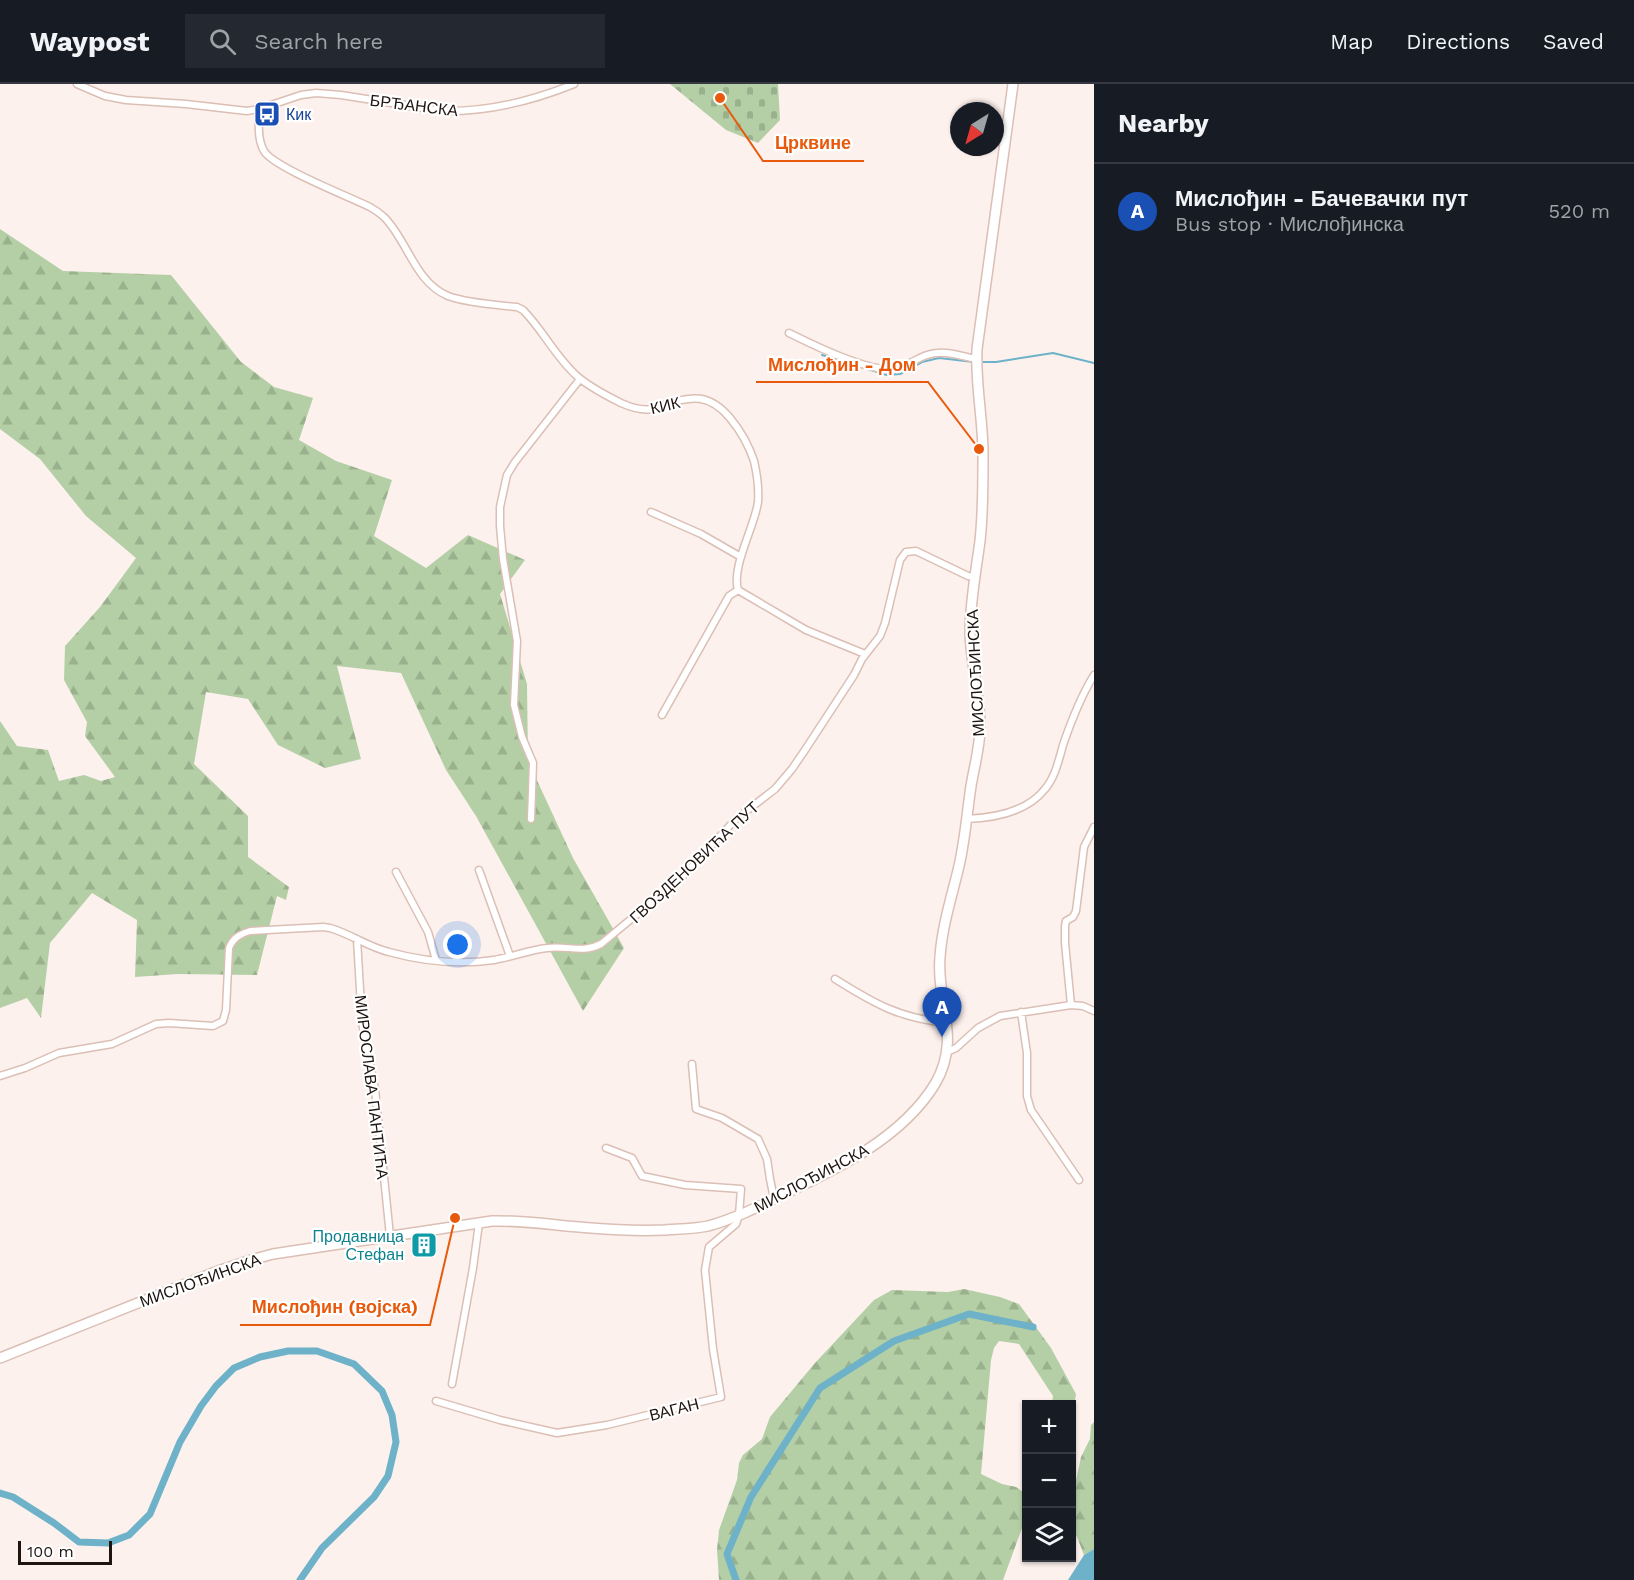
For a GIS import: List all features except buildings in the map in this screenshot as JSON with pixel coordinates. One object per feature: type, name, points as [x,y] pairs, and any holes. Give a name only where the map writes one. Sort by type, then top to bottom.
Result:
[{"type":"main road","name":"МИСЛОЂИНСКА","points":[[0,1358],[126,1307],[251,1260],[273,1254],[479,1222],[503,1221],[644,1230],[698,1228],[710,1225],[774,1199],[861,1154],[900,1124],[932,1089],[942,1070],[947,1052],[947,1023],[939,972],[940,956],[947,913],[960,861],[980,729],[970,632],[981,528],[984,446],[976,359],[1013,84]]},
{"type":"street","name":"БРЂАНСКА","points":[[77,84],[105,96],[126,100],[247,111],[301,95],[316,93],[456,111],[521,102],[574,84]]},
{"type":"street","name":"КИК","points":[[259,109],[261,143],[269,157],[296,173],[376,210],[388,222],[421,273],[442,292],[457,298],[517,307],[522,310],[580,379],[620,402],[635,408],[651,409],[678,401],[703,398],[721,407],[735,424],[745,442],[754,461],[757,477],[758,503],[741,557],[737,578],[738,590]]},
{"type":"street","points":[[789,333],[845,358],[888,370],[899,368],[938,352],[976,359]]},
{"type":"street","points":[[531,819],[533,763],[522,737],[514,705],[517,641],[503,559],[501,507],[507,475],[515,462],[580,379]]},
{"type":"street","points":[[651,512],[701,534],[741,557]]},
{"type":"street","name":"ГВОЗДЕНОВИЋА ПУТ","points":[[0,1076],[59,1053],[112,1044],[153,1025],[169,1023],[213,1026],[220,1023],[225,1017],[226,1010],[229,948],[241,934],[250,931],[323,927],[338,930],[390,953],[460,962],[490,960],[523,951],[550,947],[587,950],[595,947],[607,940],[664,892],[693,866],[724,830],[775,789],[784,778],[806,750],[865,654],[880,636],[898,563],[906,552],[916,551],[968,576],[975,577]]},
{"type":"street","points":[[662,715],[729,596],[738,590],[814,635],[865,654]]},
{"type":"street","points":[[966,819],[1011,812],[1025,806],[1045,789],[1053,777],[1070,724],[1094,675]]},
{"type":"street","points":[[1071,1005],[1065,926],[1066,921],[1073,917],[1076,911],[1084,847],[1094,827]]},
{"type":"street","points":[[479,870],[510,956]]},
{"type":"street","points":[[396,872],[428,932],[436,960]]},
{"type":"street","name":"МИРОСЛАВА ПАНТИЋА","points":[[357,939],[362,1023],[375,1089],[390,1236]]},
{"type":"street","points":[[835,979],[873,1002],[897,1013],[947,1023]]},
{"type":"street","points":[[947,1052],[956,1048],[972,1032],[1000,1016],[1071,1005],[1083,1006],[1094,1011]]},
{"type":"street","points":[[1021,1012],[1027,1053],[1027,1089],[1031,1110],[1079,1180]]},
{"type":"street","points":[[692,1064],[696,1108],[722,1118],[758,1139],[768,1158],[774,1199]]},
{"type":"street","points":[[606,1148],[632,1158],[642,1176],[686,1185],[741,1189],[739,1215]]},
{"type":"street","name":"ВАГАН","points":[[436,1401],[500,1420],[557,1433],[607,1425],[721,1397],[713,1349],[705,1270],[710,1247],[736,1224],[739,1215]]},
{"type":"street","points":[[452,1384],[479,1222]]},
{"type":"green space","points":[[670,84],[778,84],[780,120],[758,143],[726,130]]},
{"type":"green space","points":[[0,229],[63,271],[171,275],[241,362],[274,387],[313,398],[299,440],[336,461],[392,480],[374,536],[426,568],[468,535],[525,560],[500,594],[527,684],[528,761],[573,858],[624,948],[583,1011],[476,816],[446,770],[401,673],[337,666],[361,759],[325,768],[278,745],[248,699],[206,692],[194,764],[248,816],[248,857],[289,887],[286,900],[277,896],[257,975],[178,974],[135,977],[137,920],[92,893],[50,943],[41,1018],[27,998],[0,1008],[0,721],[17,746],[48,750],[59,781],[84,775],[101,781],[115,777],[85,736],[87,722],[64,680],[65,646],[100,607],[136,558],[86,516],[40,459],[0,429]]},
{"type":"green space","points":[[964,1289],[1019,1304],[1051,1348],[1076,1394],[1075,1400],[1052,1400],[1053,1396],[1019,1344],[999,1341],[994,1348],[981,1474],[1022,1491],[1022,1528],[1003,1580],[719,1580],[717,1550],[719,1530],[737,1480],[739,1463],[743,1455],[762,1439],[770,1417],[815,1363],[874,1300],[892,1290],[948,1292]]},
{"type":"green space","points":[[1094,1422],[1094,1549],[1084,1555],[1076,1535],[1076,1481],[1081,1457],[1090,1439],[1091,1425]]},
{"type":"water","points":[[1094,1549],[1094,1580],[1068,1580],[1084,1555]]},
{"type":"waterway","points":[[981,362],[996,362],[1053,353],[1094,363]]},
{"type":"waterway","points":[[822,355],[887,375],[900,374],[922,362],[939,358],[974,362]]},
{"type":"waterway","points":[[736,1580],[727,1554],[751,1497],[820,1388],[894,1341],[969,1314],[1033,1327]]},
{"type":"waterway","points":[[0,1493],[13,1497],[79,1542],[108,1543],[129,1535],[150,1514],[180,1442],[201,1406],[234,1368],[260,1357],[288,1351],[317,1351],[354,1364],[382,1391],[392,1415],[396,1442],[388,1476],[374,1497],[322,1548],[300,1580]]},
{"type":"place","name":"Црквине","points":[[720,98]]},
{"type":"place","name":"Кик","points":[[267,114]]},
{"type":"place","name":"Мислођин - Дом","points":[[979,449]]},
{"type":"place","name":"Мислођин - Бачевачки пут","points":[[942,1037]]},
{"type":"place","name":"Мислођин (војска)","points":[[455,1218]]},
{"type":"place","name":"Продавница Стефан","points":[[424,1245]]}]
